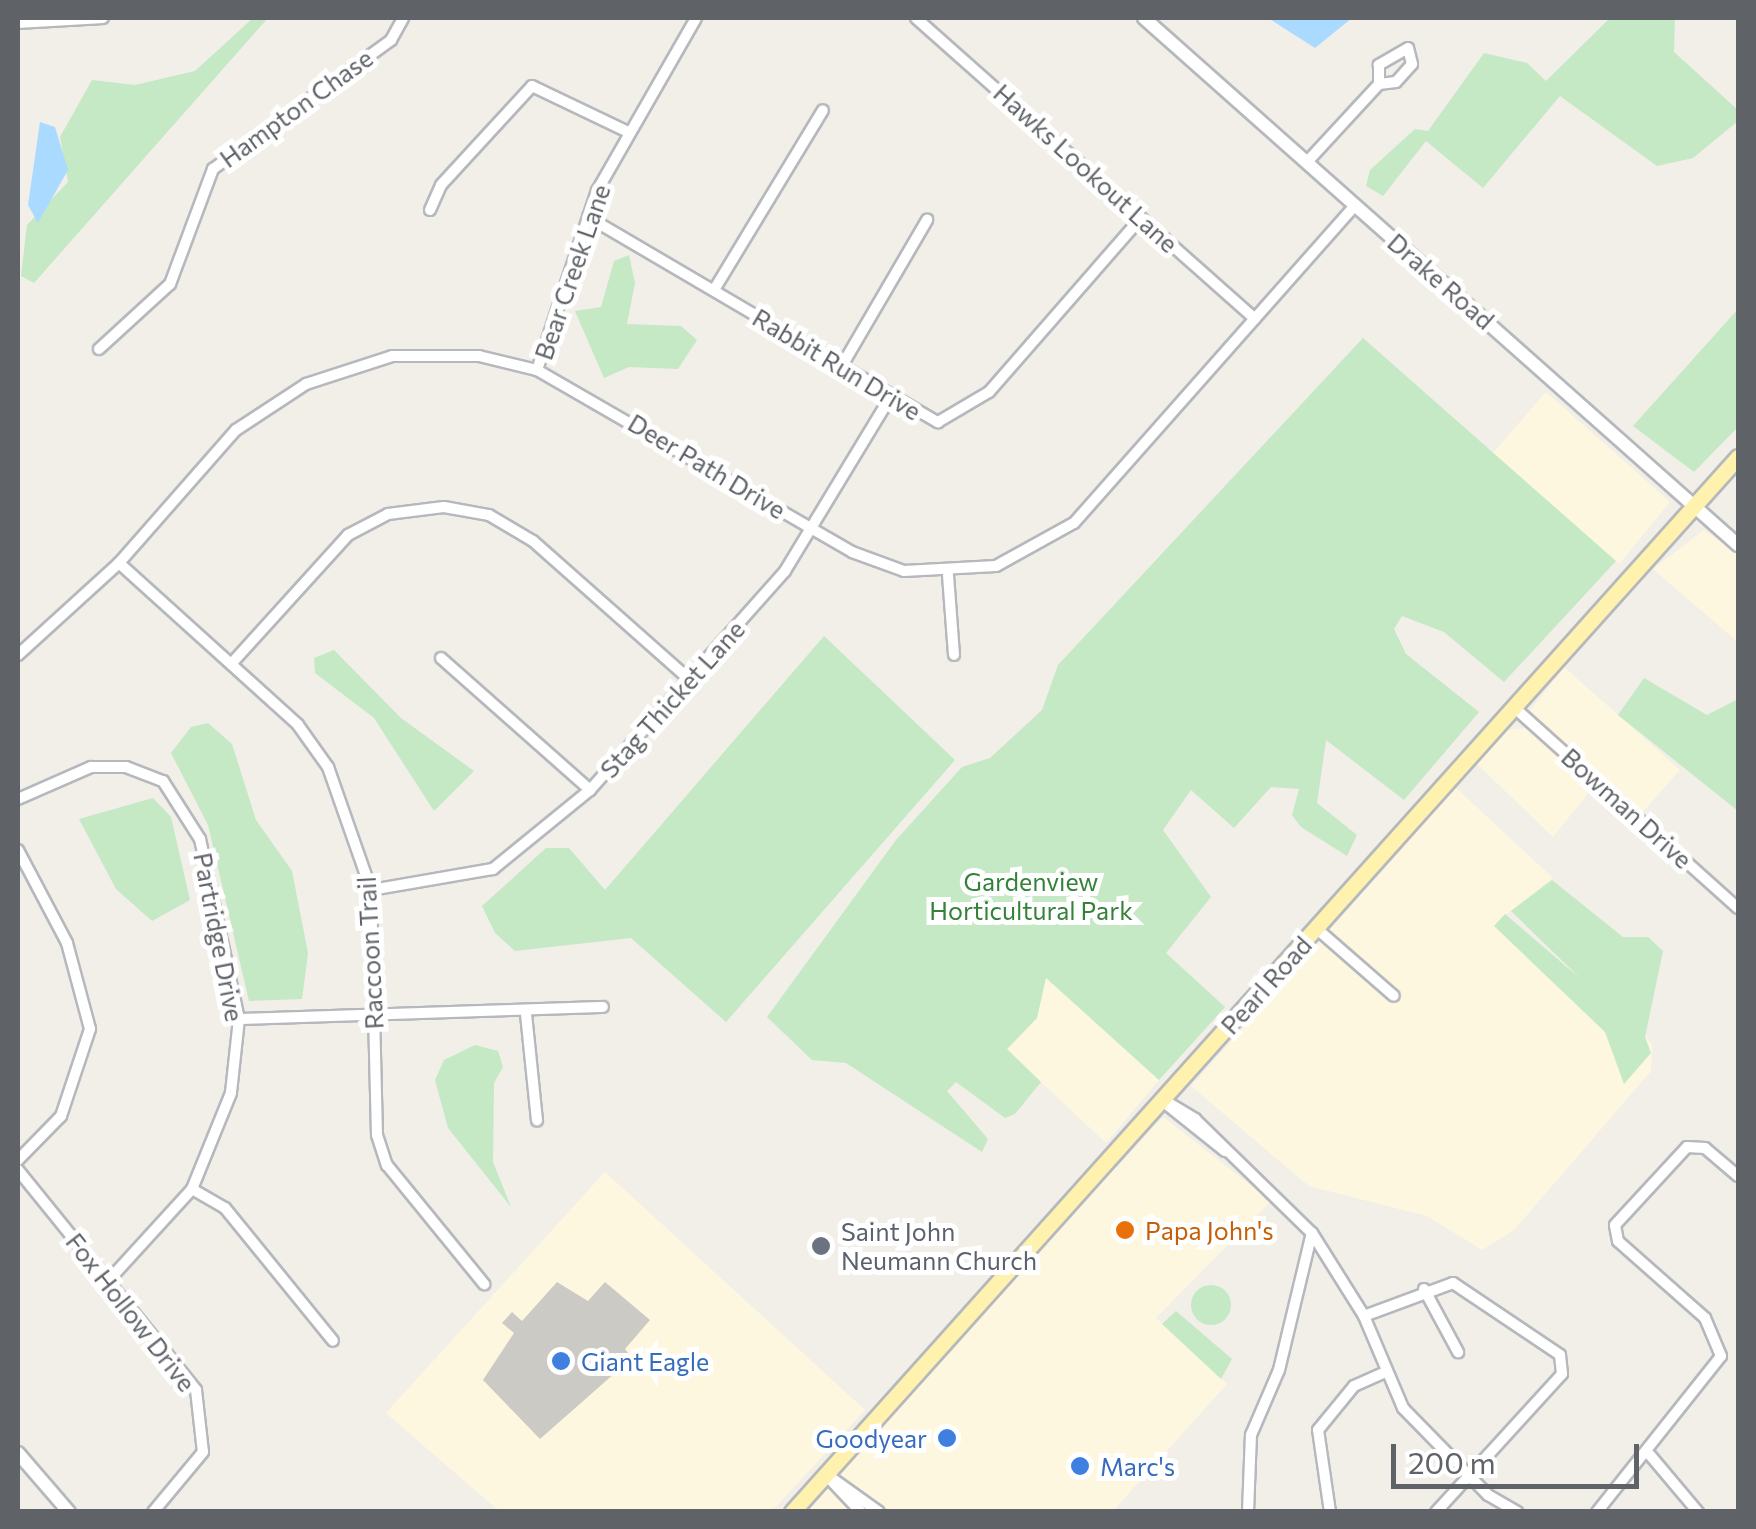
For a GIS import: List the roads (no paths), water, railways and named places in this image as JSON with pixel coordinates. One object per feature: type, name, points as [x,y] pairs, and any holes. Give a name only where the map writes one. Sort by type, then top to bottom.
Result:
[{"type":"main road","name":"Pearl Road","points":[[792,1512],[1738,457]]},
{"type":"street","points":[[18,23],[103,18]]},
{"type":"street","name":"Hampton Chase","points":[[100,349],[170,284],[213,168],[391,40],[404,18]]},
{"type":"street","name":"Hawks Lookout Lane","points":[[916,18],[1255,318]]},
{"type":"street","name":"Drake Road","points":[[1144,18],[1738,545]]},
{"type":"street","name":"Bear Creek Lane","points":[[537,370],[588,217],[628,132],[693,19]]},
{"type":"street","points":[[1307,162],[1380,84]]},
{"type":"street","points":[[430,210],[441,185],[532,86],[628,132]]},
{"type":"street","points":[[714,290],[824,110]]},
{"type":"street","name":"Deer Path Drive","points":[[18,655],[119,563],[236,430],[306,384],[392,356],[479,356],[537,370],[812,530],[904,571],[948,575],[996,566],[1074,523],[1355,205]]},
{"type":"street","name":"Rabbit Run Drive","points":[[588,217],[714,290],[889,400],[938,422],[957,418],[1142,218]]},
{"type":"street","points":[[840,368],[927,220]]},
{"type":"street","name":"Stag Thicket Lane","points":[[371,890],[493,869],[590,790],[690,680],[812,530],[889,400]]},
{"type":"street","points":[[232,663],[348,536],[388,514],[444,507],[508,523],[690,680]]},
{"type":"street","name":"Raccoon Trail","points":[[119,563],[232,663],[328,768],[371,890],[378,1135],[387,1165],[484,1284]]},
{"type":"street","points":[[948,575],[954,655]]},
{"type":"street","points":[[442,658],[590,790]]},
{"type":"street","name":"Bowman Drive","points":[[1516,708],[1738,908]]},
{"type":"street","name":"Partridge Drive","points":[[18,798],[91,767],[126,766],[162,781],[200,839],[239,1019],[231,1093],[192,1189],[109,1280]]},
{"type":"street","points":[[18,850],[67,943],[90,1029],[62,1116],[18,1160]]},
{"type":"street","points":[[1316,928],[1394,996]]},
{"type":"street","points":[[239,1019],[526,1014],[603,1007]]},
{"type":"street","points":[[526,1014],[537,1120]]},
{"type":"street","points":[[1162,1099],[1226,1151],[1312,1233],[1364,1316],[1383,1373],[1422,1432],[1516,1512]]},
{"type":"street","points":[[1597,1512],[1650,1454],[1722,1356],[1721,1339],[1618,1241],[1616,1225],[1687,1147],[1706,1148],[1738,1176]]},
{"type":"street","name":"Fox Hollow Drive","points":[[18,1170],[196,1390],[206,1422],[203,1452],[153,1512]]},
{"type":"street","points":[[192,1189],[225,1208],[333,1341]]},
{"type":"street","points":[[1248,1512],[1251,1436],[1279,1370],[1312,1233]]},
{"type":"street","points":[[1364,1316],[1424,1289],[1452,1283],[1481,1296],[1560,1355],[1562,1374],[1473,1478],[1436,1512]]},
{"type":"street","points":[[1424,1289],[1458,1352]]},
{"type":"street","points":[[1330,1512],[1318,1430],[1354,1386],[1383,1373]]},
{"type":"street","points":[[18,1452],[68,1512]]},
{"type":"street","points":[[1650,1454],[1698,1512]]},
{"type":"street","points":[[826,1474],[861,1512]]},
{"type":"street","points":[[826,1474],[878,1512]]},
{"type":"water","points":[[1268,18],[1352,18],[1315,48]]},
{"type":"water","points":[[40,122],[55,127],[68,170],[38,223],[28,205]]},
{"type":"place","name":"Papa John's","points":[[1125,1230]]},
{"type":"place","name":"Saint John Neumann Church","points":[[821,1246]]},
{"type":"place","name":"Giant Eagle","points":[[561,1361]]},
{"type":"place","name":"Goodyear","points":[[947,1438]]},
{"type":"place","name":"Marc's","points":[[1080,1466]]},
{"type":"park label","name":"Gardenview Horticultural Park","points":[[1031,896]]}]
